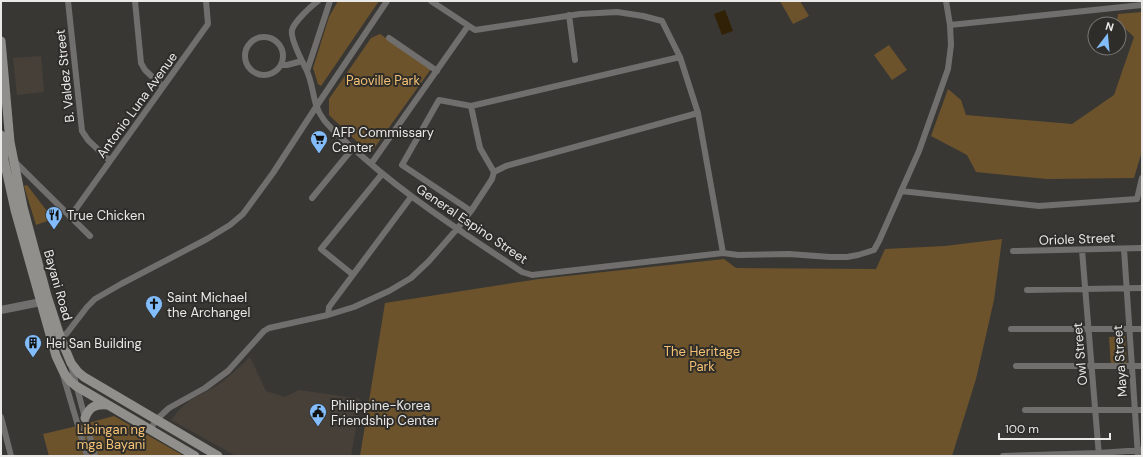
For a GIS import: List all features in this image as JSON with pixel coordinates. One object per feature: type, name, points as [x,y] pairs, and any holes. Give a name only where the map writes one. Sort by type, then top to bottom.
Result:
[{"type":"main road","name":"Bayani Road","points":[[1,41],[9,160],[15,210],[41,302],[56,341],[80,374],[218,456]]},
{"type":"main road","name":"Bayani Road","points":[[1,135],[23,207],[47,296],[61,368],[70,381],[76,386],[195,456]]},
{"type":"main road","points":[[85,418],[88,411],[94,406],[109,406]]},
{"type":"street","name":"B. Valdez Street","points":[[68,1],[82,131],[88,140],[110,161]]},
{"type":"street","points":[[135,1],[141,63],[145,70],[164,88]]},
{"type":"street","name":"Antonio Luna Avenue","points":[[70,217],[164,88],[208,24],[206,1]]},
{"type":"street","points":[[316,107],[307,71],[292,36],[292,29],[307,9],[318,1]]},
{"type":"street","points":[[307,71],[330,1]]},
{"type":"street","points":[[56,341],[68,333],[87,307],[95,299],[230,225],[239,217],[273,173],[387,1]]},
{"type":"street","points":[[431,1],[475,30],[569,15],[617,12],[662,21],[680,57],[698,113],[723,253]]},
{"type":"street","points":[[946,1],[950,25],[950,57],[948,69],[919,152],[901,191],[1039,206],[1137,199],[1142,178]]},
{"type":"street","points":[[950,25],[1142,5]]},
{"type":"street","points":[[569,15],[575,60]]},
{"type":"street","points":[[371,164],[468,26]]},
{"type":"street","points":[[281,65],[283,61],[283,52],[279,44],[272,38],[258,38],[250,42],[245,55],[247,64],[253,71],[266,75],[275,72],[281,65],[302,61]]},
{"type":"street","points":[[389,38],[437,71]]},
{"type":"street","points":[[471,211],[402,165],[439,100],[471,106],[680,57]]},
{"type":"street","points":[[150,430],[156,420],[169,408],[205,388],[228,371],[269,328],[328,315],[361,304],[389,291],[410,278],[429,261],[471,211],[492,179],[494,172],[480,148],[471,106]]},
{"type":"street","name":"General Espino Street","points":[[316,107],[325,121],[382,174],[457,229],[522,272],[532,275],[723,253],[738,255],[789,254],[830,257],[847,257],[858,255],[874,250],[901,191]]},
{"type":"street","points":[[494,172],[506,166],[698,113]]},
{"type":"street","points":[[312,198],[353,148]]},
{"type":"street","points":[[9,160],[90,236]]},
{"type":"street","points":[[352,274],[321,249],[382,174]]},
{"type":"street","points":[[328,315],[328,307],[411,196]]},
{"type":"street","name":"Maya Street","points":[[1124,248],[1139,452]]},
{"type":"street","name":"Oriole Street","points":[[1013,251],[1142,248]]},
{"type":"street","name":"Owl Street","points":[[1082,250],[1099,455]]},
{"type":"street","points":[[1027,290],[1142,288]]},
{"type":"street","points":[[1,310],[41,302]]},
{"type":"street","points":[[1011,329],[1142,329]]},
{"type":"street","points":[[68,358],[95,456]]},
{"type":"street","points":[[1016,366],[1142,366]]},
{"type":"street","points":[[61,368],[87,456]]},
{"type":"street","points":[[1026,410],[1142,410]]},
{"type":"street","points":[[1,417],[11,456]]},
{"type":"street","points":[[1,448],[9,446]]},
{"type":"street","points":[[1003,456],[1099,455],[1139,452]]},
{"type":"shaded area","points":[[725,10],[733,31],[722,35],[714,14]]},
{"type":"shaded area","points":[[41,56],[44,92],[17,95],[13,58]]},
{"type":"shaded area","points":[[250,357],[266,391],[285,397],[299,390],[361,399],[351,456],[236,456],[171,420],[189,401],[218,385]]},
{"type":"green space","points":[[338,1],[379,1],[321,86],[318,84],[313,68],[329,17]]},
{"type":"green space","points":[[780,1],[800,1],[809,16],[793,24]]},
{"type":"green space","points":[[1142,12],[1142,151],[1134,178],[1047,179],[976,172],[967,155],[931,136],[948,89],[961,100],[966,115],[1072,124],[1114,95],[1134,37],[1127,30],[1127,16],[1118,16],[1118,14]]},
{"type":"green space","name":"Paoville Park","points":[[380,34],[431,69],[370,154],[329,115],[329,99],[371,38]]},
{"type":"green space","points":[[889,45],[907,70],[892,80],[874,55]]},
{"type":"green space","points":[[27,185],[53,219],[36,225],[24,186]]},
{"type":"green space","name":"The Heritage Park","points":[[1002,239],[994,300],[976,379],[952,456],[360,456],[385,303],[539,279],[724,259],[736,268],[876,269],[885,249],[945,246]]},
{"type":"green space","points":[[1125,336],[1127,367],[1111,368],[1109,337]]},
{"type":"green space","name":"Libingan ng mga Bayani","points":[[114,416],[184,456],[49,456],[43,434]]},
{"type":"place","name":"AFP Commissary Center","points":[[319,154]]},
{"type":"place","name":"True Chicken","points":[[54,230]]},
{"type":"place","name":"Saint Michael the Archangel","points":[[154,319]]},
{"type":"place","name":"Hei San Building","points":[[33,358]]},
{"type":"place","name":"Philippine-Korea Friendship Center","points":[[318,427]]}]
